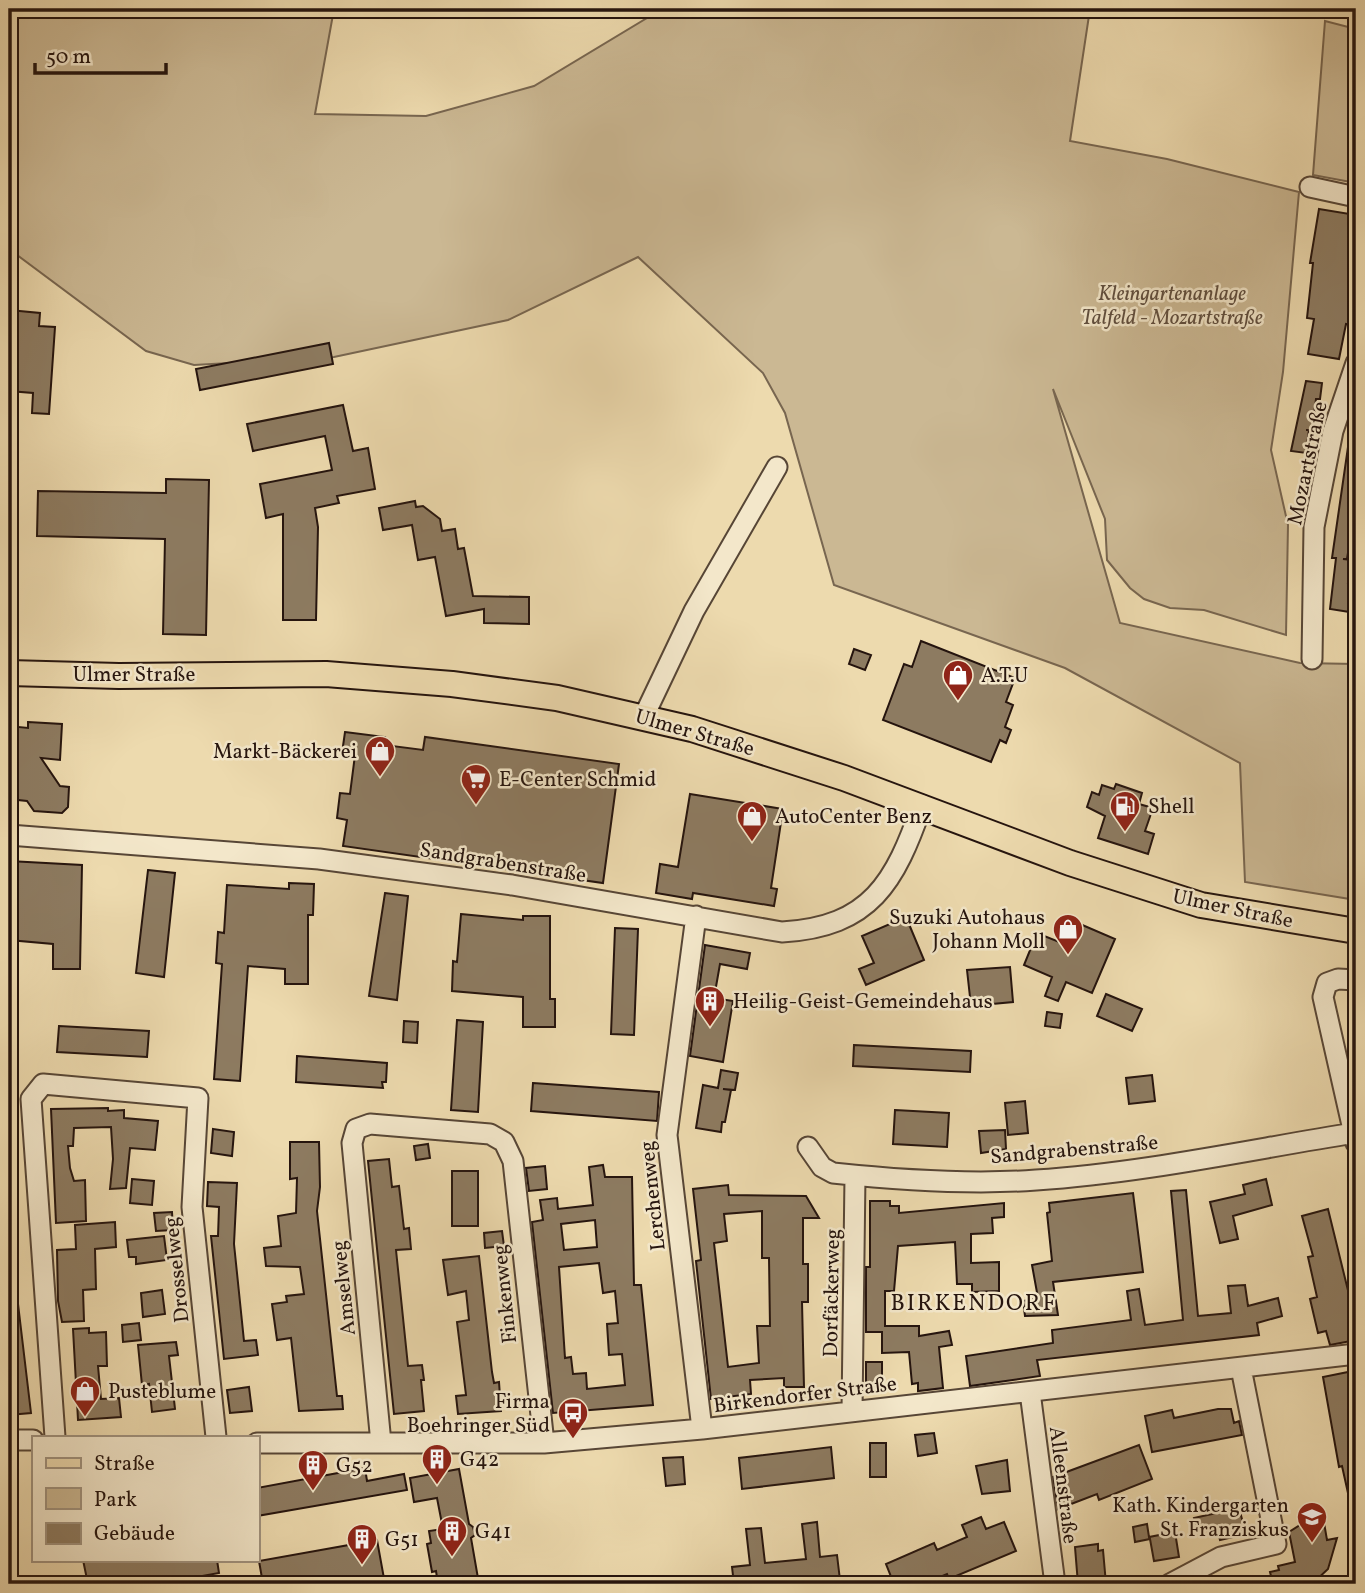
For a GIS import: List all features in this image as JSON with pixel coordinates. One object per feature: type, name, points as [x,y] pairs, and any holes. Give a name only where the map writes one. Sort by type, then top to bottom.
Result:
[{"type":"main road","name":"Ulmer Straße","points":[[9,673],[119,676],[326,674],[452,684],[557,698],[644,716],[922,805],[1070,863],[1201,905],[1356,930]]},
{"type":"street","points":[[1310,187],[1356,197]]},
{"type":"street","name":"Mozartstraße","points":[[1312,659],[1314,527],[1333,431],[1356,363]]},
{"type":"street","points":[[644,716],[694,611],[777,467]]},
{"type":"street","name":"Sandgrabenstraße","points":[[9,835],[318,859],[512,885],[782,932],[827,926],[852,915],[871,902],[896,871],[922,805]]},
{"type":"street","name":"Lerchenweg","points":[[696,916],[667,1135],[702,1429]]},
{"type":"street","points":[[1355,1138],[1324,997],[1327,983],[1338,979],[1356,980]]},
{"type":"street","name":"Drosselweg","points":[[55,1436],[31,1099],[43,1084],[198,1098],[192,1207],[216,1436]]},
{"type":"street","name":"Finkenweg","points":[[356,1129],[370,1124],[490,1134],[504,1142],[513,1161],[544,1443]]},
{"type":"street","name":"Amselweg","points":[[356,1129],[352,1143],[382,1443]]},
{"type":"street","name":"Sandgrabenstraße","points":[[808,1147],[822,1167],[833,1173],[956,1181],[1035,1180],[1130,1170],[1355,1138]]},
{"type":"street","name":"Dorfäckerweg","points":[[852,1410],[855,1176]]},
{"type":"street","name":"Birkendorfer Straße","points":[[259,1443],[544,1443],[702,1429],[1356,1354]]},
{"type":"street","points":[[1170,1584],[1221,1557],[1276,1544],[1241,1368]]},
{"type":"street","name":"Alleenstraße","points":[[1030,1392],[1055,1584]]},
{"type":"street","points":[[9,1440],[32,1440]]},
{"type":"green space","name":"Kleingartenanlage Talfeld - Mozartstraße","points":[[9,9],[334,9],[315,114],[426,116],[534,86],[662,9],[1090,9],[1070,141],[1167,159],[1299,192],[1283,372],[1271,450],[1288,525],[1286,635],[1204,610],[1170,608],[1144,599],[1130,588],[1107,560],[1105,519],[1053,389],[1120,623],[1300,663],[1356,664],[1356,900],[1245,882],[1240,763],[1065,668],[834,585],[785,413],[763,373],[638,257],[508,320],[334,357],[194,365],[146,351],[9,249]]},
{"type":"green space","points":[[1325,21],[1356,29],[1356,183],[1313,175]]},
{"type":"building","points":[[1319,209],[1356,215],[1356,326],[1346,324],[1339,359],[1308,354],[1314,319],[1307,318],[1313,263],[1310,263]]},
{"type":"building","points":[[9,310],[40,313],[39,326],[55,327],[49,414],[32,413],[33,393],[9,391]]},
{"type":"building","points":[[329,343],[333,364],[200,390],[196,369]]},
{"type":"building","points":[[1306,381],[1322,383],[1320,399],[1316,399],[1306,453],[1291,451]]},
{"type":"building","points":[[343,405],[353,451],[368,448],[375,489],[337,496],[339,503],[315,508],[318,527],[316,620],[283,620],[283,514],[266,518],[260,484],[332,470],[325,436],[253,451],[247,424]]},
{"type":"building","points":[[1348,447],[1356,447],[1356,530],[1352,529],[1347,559],[1343,559],[1352,560],[1348,583],[1356,584],[1356,613],[1330,609],[1336,558],[1332,558]]},
{"type":"building","points":[[166,479],[209,480],[206,635],[163,634],[165,539],[37,536],[38,491],[166,493]]},
{"type":"building","points":[[415,501],[416,507],[423,506],[440,519],[442,531],[455,529],[458,549],[464,548],[473,596],[529,597],[529,624],[484,623],[484,609],[446,616],[435,557],[418,560],[412,525],[383,530],[379,508]]},
{"type":"building","points":[[921,641],[1015,678],[1006,702],[1013,705],[1005,727],[1011,730],[1006,743],[1000,740],[991,762],[883,720],[904,664],[912,667]]},
{"type":"building","points":[[854,649],[871,655],[865,670],[849,664]]},
{"type":"building","points":[[28,722],[62,724],[60,760],[41,758],[60,786],[69,787],[68,807],[62,813],[34,811],[27,801],[9,799],[9,726],[28,728]]},
{"type":"building","name":"E-Center Schmid","points":[[345,732],[385,737],[384,745],[423,750],[425,737],[619,764],[603,883],[343,846],[347,820],[337,818],[340,793],[350,794],[355,755],[342,753]]},
{"type":"building","points":[[1116,784],[1142,793],[1139,804],[1153,808],[1145,831],[1154,834],[1148,854],[1098,838],[1105,816],[1087,807],[1092,792],[1099,795],[1102,785],[1114,789]]},
{"type":"building","points":[[690,794],[783,809],[771,888],[777,889],[774,906],[693,893],[692,899],[656,893],[660,864],[678,867]]},
{"type":"building","points":[[9,861],[82,865],[80,969],[53,969],[53,944],[9,940]]},
{"type":"building","points":[[148,870],[175,873],[164,977],[136,973]]},
{"type":"building","points":[[289,883],[314,884],[313,915],[308,915],[308,984],[285,984],[285,969],[248,966],[240,1081],[214,1079],[222,964],[216,963],[218,932],[224,933],[227,885],[289,889]]},
{"type":"building","points":[[385,893],[408,896],[397,1000],[369,996]]},
{"type":"building","points":[[461,914],[523,920],[523,916],[550,916],[550,999],[555,999],[555,1027],[523,1027],[523,997],[452,991],[453,961],[457,962]]},
{"type":"building","points":[[906,917],[924,960],[866,985],[859,969],[874,963],[862,936]]},
{"type":"building","points":[[1073,921],[1115,939],[1092,993],[1066,982],[1058,1001],[1045,996],[1052,977],[1024,965],[1037,933],[1064,944]]},
{"type":"building","points":[[615,928],[638,929],[634,1035],[611,1034]]},
{"type":"building","name":"Heilig-Geist-Gemeindehaus","points":[[705,945],[750,953],[747,969],[720,964],[714,998],[733,1001],[723,1062],[690,1056]]},
{"type":"building","points":[[1010,967],[1013,1002],[971,1006],[967,970]]},
{"type":"building","points":[[1106,994],[1142,1009],[1132,1031],[1097,1016]]},
{"type":"building","points":[[1047,1012],[1062,1014],[1060,1028],[1045,1026]]},
{"type":"building","points":[[457,1020],[483,1022],[478,1112],[451,1110]]},
{"type":"building","points":[[404,1021],[418,1022],[417,1043],[403,1042]]},
{"type":"building","points":[[59,1026],[149,1031],[147,1057],[57,1052]]},
{"type":"building","points":[[854,1045],[971,1051],[970,1072],[853,1066]]},
{"type":"building","points":[[297,1056],[387,1063],[386,1082],[382,1082],[383,1088],[296,1082]]},
{"type":"building","points":[[721,1070],[738,1073],[735,1090],[723,1089],[731,1090],[721,1132],[696,1128],[703,1085],[718,1088]]},
{"type":"building","points":[[1152,1075],[1155,1101],[1129,1104],[1126,1078]]},
{"type":"building","points":[[533,1083],[659,1092],[657,1121],[531,1111]]},
{"type":"building","points":[[1025,1101],[1028,1133],[1008,1135],[1005,1103]]},
{"type":"building","points":[[108,1108],[108,1111],[124,1110],[124,1118],[158,1121],[155,1150],[130,1148],[126,1188],[110,1189],[113,1159],[111,1127],[74,1128],[73,1146],[68,1146],[70,1168],[74,1181],[85,1180],[86,1221],[56,1223],[51,1109]]},
{"type":"building","points":[[895,1110],[949,1113],[947,1147],[893,1144]]},
{"type":"building","points":[[213,1129],[234,1132],[232,1156],[211,1153]]},
{"type":"building","points":[[1005,1130],[1006,1149],[981,1153],[979,1131]]},
{"type":"building","points":[[290,1142],[319,1142],[320,1187],[317,1211],[337,1396],[342,1396],[343,1409],[299,1411],[291,1338],[277,1340],[272,1304],[287,1302],[286,1296],[304,1294],[300,1267],[266,1266],[264,1248],[281,1246],[278,1216],[296,1213],[297,1178],[290,1179]]},
{"type":"building","points":[[428,1144],[430,1158],[416,1160],[414,1146]]},
{"type":"building","points":[[389,1159],[392,1187],[399,1186],[404,1229],[409,1228],[411,1249],[396,1250],[408,1366],[422,1365],[424,1380],[421,1380],[424,1411],[394,1414],[368,1161]]},
{"type":"building","points":[[603,1165],[605,1177],[632,1177],[634,1285],[641,1285],[653,1405],[553,1413],[532,1222],[543,1220],[540,1200],[557,1198],[558,1209],[593,1205],[589,1167]],"holes":[[[595,1220],[597,1247],[564,1250],[561,1224]],[[599,1263],[603,1293],[615,1291],[618,1323],[607,1324],[609,1355],[622,1354],[625,1385],[587,1389],[586,1373],[573,1374],[571,1357],[565,1358],[559,1267]]]},
{"type":"building","points":[[545,1166],[547,1189],[529,1191],[526,1168]]},
{"type":"building","points":[[452,1171],[478,1171],[478,1226],[452,1226]]},
{"type":"building","points":[[132,1179],[154,1181],[152,1205],[130,1203]]},
{"type":"building","points":[[1266,1179],[1272,1205],[1233,1216],[1238,1239],[1220,1243],[1210,1202],[1245,1194],[1243,1185]]},
{"type":"building","points":[[208,1182],[237,1183],[234,1244],[244,1341],[256,1340],[258,1355],[224,1359],[211,1236],[218,1236],[219,1207],[207,1206]]},
{"type":"building","points":[[728,1185],[729,1195],[806,1196],[819,1218],[803,1218],[803,1264],[808,1264],[808,1302],[802,1302],[804,1387],[784,1387],[784,1378],[750,1380],[751,1394],[711,1399],[696,1261],[701,1260],[693,1189]],"holes":[[[762,1211],[762,1258],[769,1258],[770,1326],[757,1326],[759,1363],[728,1367],[714,1243],[727,1241],[724,1214]]]},
{"type":"building","points":[[1186,1190],[1198,1316],[1231,1313],[1228,1286],[1245,1285],[1248,1306],[1278,1298],[1282,1316],[1257,1323],[1259,1335],[1037,1360],[1040,1376],[970,1386],[966,1356],[1053,1343],[1052,1330],[1131,1320],[1127,1291],[1139,1289],[1145,1325],[1183,1320],[1171,1191]]},
{"type":"building","points":[[1133,1193],[1143,1272],[1053,1282],[1058,1315],[1025,1316],[1023,1301],[1038,1298],[1032,1265],[1052,1261],[1047,1213],[1050,1212],[1049,1203]]},
{"type":"building","points":[[870,1201],[890,1201],[890,1206],[899,1206],[899,1213],[1004,1203],[1004,1217],[992,1218],[993,1233],[971,1234],[971,1263],[999,1262],[999,1291],[972,1292],[972,1284],[957,1284],[955,1242],[898,1246],[894,1291],[885,1291],[885,1326],[919,1326],[919,1336],[949,1331],[952,1345],[939,1347],[943,1388],[918,1391],[918,1383],[912,1384],[909,1352],[882,1353],[882,1332],[866,1332]]},
{"type":"building","points":[[1328,1209],[1356,1323],[1356,1340],[1330,1345],[1326,1331],[1318,1333],[1310,1299],[1317,1297],[1308,1257],[1313,1256],[1302,1216]]},
{"type":"building","points":[[172,1212],[173,1230],[156,1231],[154,1213]]},
{"type":"building","points":[[115,1222],[116,1247],[95,1249],[96,1289],[83,1290],[84,1321],[62,1322],[58,1301],[57,1250],[76,1249],[75,1225]]},
{"type":"building","points":[[502,1231],[504,1246],[485,1248],[484,1233]]},
{"type":"building","points":[[164,1236],[167,1260],[136,1264],[136,1257],[129,1257],[127,1240]]},
{"type":"building","points":[[479,1256],[492,1372],[494,1383],[499,1382],[501,1411],[458,1414],[456,1396],[466,1395],[457,1322],[469,1320],[466,1291],[448,1295],[443,1260]]},
{"type":"building","points":[[162,1290],[165,1314],[143,1317],[141,1293]]},
{"type":"building","points":[[9,1304],[18,1304],[31,1413],[9,1415]]},
{"type":"building","points":[[139,1323],[141,1340],[123,1342],[122,1325]]},
{"type":"building","points":[[89,1328],[89,1333],[106,1332],[107,1366],[98,1366],[101,1399],[119,1398],[121,1417],[78,1420],[73,1329]]},
{"type":"building","points":[[176,1342],[178,1355],[169,1356],[175,1409],[152,1412],[149,1384],[142,1385],[138,1345]]},
{"type":"building","points":[[866,1362],[882,1362],[882,1386],[866,1387]]},
{"type":"building","points":[[1353,1371],[1356,1385],[1356,1501],[1350,1502],[1342,1466],[1339,1467],[1323,1377]]},
{"type":"building","points":[[249,1387],[252,1411],[230,1413],[227,1390]]},
{"type":"building","points":[[1231,1409],[1234,1423],[1239,1421],[1242,1435],[1152,1452],[1145,1416],[1172,1410],[1174,1418]]},
{"type":"building","points":[[934,1433],[937,1453],[918,1456],[915,1435]]},
{"type":"building","points":[[870,1443],[886,1443],[886,1477],[870,1477]]},
{"type":"building","points":[[1139,1445],[1152,1479],[1099,1500],[1097,1494],[1058,1509],[1053,1477]]},
{"type":"building","points":[[831,1447],[834,1478],[742,1489],[739,1458]]},
{"type":"building","points":[[683,1457],[685,1484],[666,1486],[663,1458]]},
{"type":"building","points":[[1007,1460],[1010,1491],[982,1494],[976,1466]]},
{"type":"building","name":"G52","points":[[365,1468],[367,1481],[404,1474],[407,1490],[259,1516],[259,1488]]},
{"type":"building","points":[[459,1469],[469,1524],[475,1535],[471,1538],[479,1584],[438,1584],[436,1571],[432,1572],[427,1544],[431,1543],[429,1531],[443,1529],[437,1498],[414,1502],[410,1478]]},
{"type":"building","points":[[1239,1508],[1246,1534],[1220,1540],[1217,1528],[1198,1533],[1194,1518]]},
{"type":"building","name":"Kath. Kindergarten St. Franziskus","points":[[1322,1511],[1327,1540],[1337,1538],[1328,1569],[1312,1584],[1273,1584],[1270,1572],[1279,1570],[1278,1566],[1295,1562],[1289,1532]]},
{"type":"building","points":[[981,1517],[986,1529],[1004,1522],[1016,1551],[949,1579],[947,1574],[923,1584],[918,1584],[916,1580],[894,1584],[886,1564],[934,1543],[937,1550],[967,1537],[962,1525]]},
{"type":"building","points":[[817,1522],[820,1557],[837,1555],[840,1580],[806,1584],[734,1584],[732,1567],[750,1565],[746,1529],[761,1528],[765,1563],[806,1559],[802,1524]]},
{"type":"building","points":[[1147,1524],[1149,1537],[1175,1532],[1179,1557],[1154,1561],[1150,1539],[1135,1542],[1133,1527]]},
{"type":"building","points":[[377,1540],[385,1584],[263,1584],[259,1561]]},
{"type":"building","points":[[1098,1544],[1098,1551],[1103,1550],[1106,1584],[1078,1584],[1075,1547]]},
{"type":"building","points":[[83,1562],[217,1562],[219,1573],[158,1584],[88,1584]]},
{"type":"place","name":"A.T.U","points":[[958,702]]},
{"type":"place","name":"Markt-Bäckerei","points":[[380,778]]},
{"type":"place","name":"E-Center Schmid","points":[[476,806]]},
{"type":"place","name":"Shell","points":[[1125,833]]},
{"type":"place","name":"AutoCenter Benz","points":[[752,843]]},
{"type":"place","name":"Suzuki Autohaus Johann Moll","points":[[1068,956]]},
{"type":"place","name":"Heilig-Geist-Gemeindehaus","points":[[710,1028]]},
{"type":"place","name":"Pusteblume","points":[[85,1418]]},
{"type":"place","name":"Firma Boehringer Süd","points":[[573,1440]]},
{"type":"place","name":"G42","points":[[437,1486]]},
{"type":"place","name":"G52","points":[[313,1492]]},
{"type":"place","name":"Kath. Kindergarten St. Franziskus","points":[[1312,1544]]},
{"type":"place","name":"G41","points":[[452,1558]]},
{"type":"place","name":"G51","points":[[362,1566]]},
{"type":"district","name":"BIRKENDORF","points":[[974,1302]]}]
